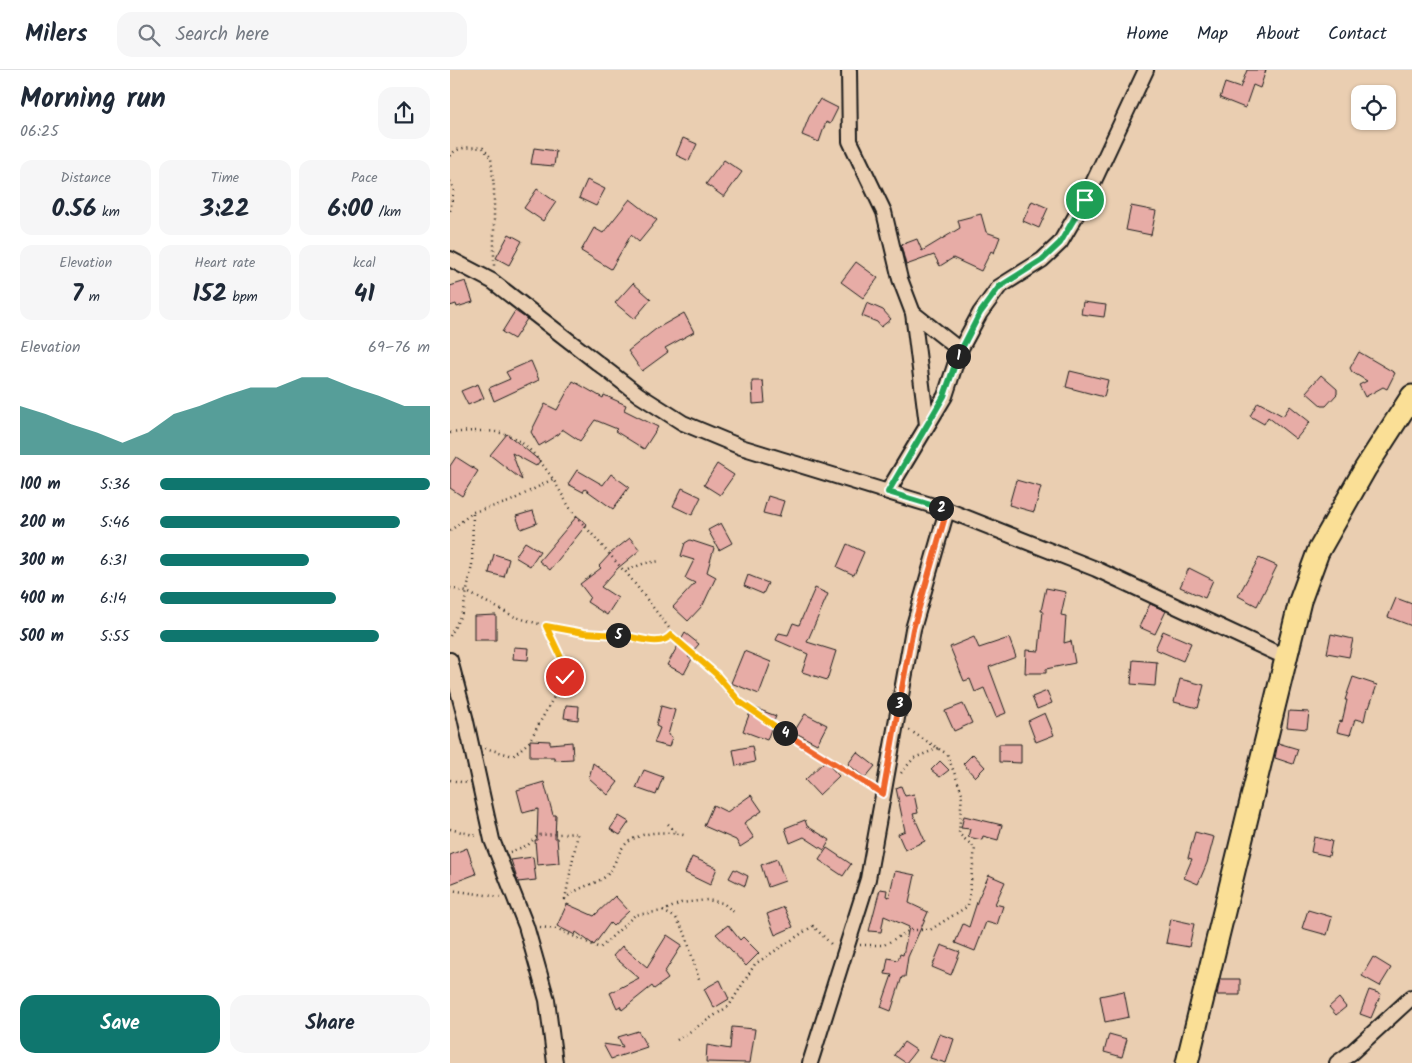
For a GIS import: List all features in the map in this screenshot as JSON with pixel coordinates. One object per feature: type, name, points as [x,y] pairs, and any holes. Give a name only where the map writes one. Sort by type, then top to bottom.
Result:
[{"type":"main road","points":[[1188,1063],[1300,600],[1318,552],[1365,469],[1412,396]]},
{"type":"street","points":[[849,70],[850,141],[884,212],[900,279],[913,313],[927,426]]},
{"type":"street","points":[[888,492],[944,396],[960,350],[980,313],[999,287],[1042,260],[1060,243],[1085,200],[1146,70]]},
{"type":"street","points":[[450,259],[492,281],[639,395],[683,423],[741,447],[947,510],[1096,569],[1285,657]]},
{"type":"street","points":[[913,313],[960,350]]},
{"type":"street","points":[[810,1063],[847,952],[868,879],[913,629],[947,510]]},
{"type":"street","points":[[450,660],[492,840],[526,926],[547,1000],[555,1063]]},
{"type":"street","points":[[1337,1063],[1351,1053],[1412,997]]},
{"type":"path","points":[[450,156],[452,153],[469,146],[483,148],[492,158],[495,262],[492,281]]},
{"type":"path","points":[[450,181],[454,189],[450,211]]},
{"type":"path","points":[[450,433],[480,430],[504,432],[517,438],[532,451],[553,479],[571,510],[662,618],[671,635],[716,674],[740,702],[817,755],[883,794],[914,758],[939,748]]},
{"type":"path","points":[[450,531],[473,512],[509,502],[553,479]]},
{"type":"path","points":[[450,636],[463,611],[467,592],[472,565],[473,512]]},
{"type":"path","points":[[624,571],[645,563],[661,561]]},
{"type":"path","points":[[450,588],[467,592],[515,617],[546,626],[584,633],[631,635],[653,641],[663,641],[671,635]]},
{"type":"path","points":[[472,748],[491,748],[500,754],[513,756],[529,742],[565,677],[564,664],[546,626]]},
{"type":"path","points":[[678,1040],[729,1006],[755,964],[813,926],[847,952],[884,945],[910,930],[930,930],[968,906],[975,848],[959,834],[962,793],[948,754],[896,722]]},
{"type":"path","points":[[668,824],[676,832],[687,836]]},
{"type":"path","points":[[450,829],[492,840]]},
{"type":"path","points":[[499,856],[528,845],[538,835],[578,834],[565,899],[584,886],[603,878],[612,868],[622,848],[632,839],[651,832],[662,834],[676,832]]},
{"type":"path","points":[[450,890],[516,900]]},
{"type":"path","points":[[526,926],[557,929],[600,948],[635,915],[662,912],[681,903],[707,900],[724,903],[736,914]]},
{"type":"path","points":[[662,912],[676,918],[685,933],[700,984]]},
{"type":"building","points":[[1247,70],[1266,70],[1260,88],[1253,85],[1245,108],[1220,98],[1225,83],[1240,88]]},
{"type":"building","points":[[820,99],[838,108],[830,124],[826,122],[819,142],[802,135],[809,117]]},
{"type":"building","points":[[683,138],[697,144],[689,161],[676,155]]},
{"type":"building","points":[[534,148],[556,151],[554,166],[531,164]]},
{"type":"building","points":[[724,160],[742,172],[724,197],[706,184]]},
{"type":"building","points":[[587,180],[605,189],[596,206],[579,198]]},
{"type":"building","points":[[537,189],[556,202],[543,221],[524,208]]},
{"type":"building","points":[[630,199],[657,220],[639,242],[631,235],[611,269],[581,251],[594,228],[603,233]]},
{"type":"building","points":[[1032,201],[1048,208],[1039,228],[1023,221]]},
{"type":"building","points":[[1131,206],[1156,211],[1151,235],[1126,230]]},
{"type":"building","points":[[981,214],[986,232],[1000,237],[994,253],[991,251],[981,271],[953,258],[940,266],[934,255],[906,265],[901,245],[917,239],[922,251],[960,228],[958,220]]},
{"type":"building","points":[[509,234],[522,241],[509,265],[496,258]]},
{"type":"building","points":[[856,262],[878,278],[863,298],[841,282]]},
{"type":"building","points":[[466,281],[473,302],[457,307],[456,304],[450,306],[450,286]]},
{"type":"building","points":[[633,283],[651,299],[634,319],[615,303]]},
{"type":"building","points":[[1083,302],[1106,305],[1104,317],[1081,314]]},
{"type":"building","points":[[867,303],[883,310],[891,319],[881,327],[877,322],[862,316]]},
{"type":"building","points":[[515,311],[527,319],[514,339],[502,332]]},
{"type":"building","points":[[684,313],[694,332],[665,348],[668,352],[642,371],[628,351],[656,329]]},
{"type":"building","points":[[1359,352],[1395,373],[1387,389],[1383,387],[1365,397],[1359,385],[1367,381],[1352,372],[1350,368]]},
{"type":"building","points":[[531,361],[539,380],[494,401],[489,388],[510,379],[506,372]]},
{"type":"building","points":[[1070,371],[1108,380],[1104,397],[1066,387]]},
{"type":"building","points":[[1321,375],[1337,389],[1337,394],[1326,406],[1322,406],[1306,392]]},
{"type":"building","points":[[573,381],[603,398],[604,395],[626,405],[624,410],[658,427],[644,449],[615,431],[617,429],[595,420],[580,441],[562,429],[559,434],[539,446],[531,432],[545,404],[557,410]]},
{"type":"building","points":[[752,381],[763,381],[765,403],[753,404]]},
{"type":"building","points":[[478,384],[484,398],[468,405],[461,391]]},
{"type":"building","points":[[1258,402],[1283,416],[1290,406],[1310,422],[1296,439],[1268,417],[1264,424],[1250,416]]},
{"type":"building","points":[[507,434],[540,461],[536,466],[512,453],[522,480],[490,455]]},
{"type":"building","points":[[456,457],[478,471],[462,496],[450,488],[450,466]]},
{"type":"building","points":[[717,464],[734,475],[720,495],[704,485]]},
{"type":"building","points":[[577,470],[603,485],[611,474],[629,487],[613,509],[585,489],[583,492],[568,484]]},
{"type":"building","points":[[1016,480],[1041,487],[1034,512],[1009,505]]},
{"type":"building","points":[[682,488],[701,497],[692,515],[673,506]]},
{"type":"building","points":[[768,496],[784,501],[779,517],[763,513]]},
{"type":"building","points":[[533,511],[537,523],[521,529],[516,516]]},
{"type":"building","points":[[577,516],[587,524],[550,570],[539,561]]},
{"type":"building","points":[[721,523],[732,543],[719,550],[708,530]]},
{"type":"building","points":[[630,538],[640,550],[618,568],[601,587],[618,598],[607,615],[587,602],[590,597],[580,584],[601,568],[599,566],[611,553]]},
{"type":"building","points":[[690,540],[714,548],[707,572],[716,577],[703,605],[688,621],[673,607],[695,583],[685,578],[694,560],[681,556],[685,543]]},
{"type":"building","points":[[525,542],[540,551],[530,566],[515,557]]},
{"type":"building","points":[[847,544],[864,552],[854,575],[837,567]]},
{"type":"building","points":[[494,554],[509,559],[504,577],[489,573]]},
{"type":"building","points":[[1259,558],[1277,566],[1257,606],[1238,596]]},
{"type":"building","points":[[1189,568],[1213,580],[1205,598],[1180,587]]},
{"type":"building","points":[[748,575],[768,583],[763,594],[744,586]]},
{"type":"building","points":[[815,588],[828,594],[807,642],[836,651],[827,680],[802,672],[808,654],[776,640],[779,633],[788,635],[793,623],[799,625]]},
{"type":"building","points":[[1046,588],[1066,592],[1061,615],[1066,616],[1064,643],[1071,641],[1075,663],[1046,669],[1046,673],[1025,673],[1026,650],[1039,651],[1043,611],[1041,611]]},
{"type":"building","points":[[1396,598],[1412,604],[1412,626],[1388,617]]},
{"type":"building","points":[[1150,604],[1166,611],[1155,634],[1139,627]]},
{"type":"building","points":[[496,615],[496,640],[474,640],[474,616]]},
{"type":"building","points":[[1163,631],[1191,643],[1183,661],[1155,649]]},
{"type":"building","points":[[685,633],[699,644],[688,657],[692,659],[684,674],[667,665]]},
{"type":"building","points":[[1331,634],[1353,639],[1349,657],[1327,653]]},
{"type":"building","points":[[974,637],[979,648],[1009,638],[1016,657],[989,667],[1006,713],[996,717],[984,688],[975,692],[970,679],[964,681],[950,647]]},
{"type":"building","points":[[514,647],[529,648],[528,660],[513,659]]},
{"type":"building","points":[[744,651],[771,662],[759,694],[731,683]]},
{"type":"building","points":[[1133,660],[1157,662],[1155,686],[1131,684]]},
{"type":"building","points":[[1353,677],[1377,685],[1369,708],[1367,707],[1364,721],[1355,719],[1350,735],[1337,732],[1340,721],[1342,722],[1347,700],[1345,700]]},
{"type":"building","points":[[1180,679],[1204,685],[1198,708],[1174,702]]},
{"type":"building","points":[[1047,691],[1052,703],[1037,709],[1032,697]]},
{"type":"building","points":[[963,704],[972,723],[954,731],[945,711]]},
{"type":"building","points":[[566,705],[579,706],[578,720],[564,718]]},
{"type":"building","points":[[661,706],[675,710],[668,735],[672,737],[669,747],[654,743],[660,728],[656,726]]},
{"type":"building","points":[[752,707],[776,716],[767,740],[743,731]]},
{"type":"building","points":[[1289,711],[1309,712],[1307,729],[1287,727]]},
{"type":"building","points":[[1045,713],[1054,735],[1036,742],[1028,721]]},
{"type":"building","points":[[805,714],[827,725],[817,744],[794,732]]},
{"type":"building","points":[[530,740],[550,741],[550,744],[572,742],[573,759],[554,760],[554,757],[530,757]]},
{"type":"building","points":[[1278,743],[1298,749],[1293,764],[1275,758]]},
{"type":"building","points":[[999,744],[1021,744],[1021,763],[999,762]]},
{"type":"building","points":[[752,746],[755,762],[736,766],[733,750]]},
{"type":"building","points":[[857,752],[875,766],[865,778],[848,764]]},
{"type":"building","points":[[973,754],[985,767],[975,777],[963,764]]},
{"type":"building","points":[[825,761],[839,776],[819,795],[805,780]]},
{"type":"building","points":[[940,761],[949,770],[940,777],[931,770]]},
{"type":"building","points":[[593,763],[618,782],[608,795],[589,778]]},
{"type":"building","points":[[644,770],[663,777],[656,795],[636,788]]},
{"type":"building","points":[[544,782],[553,815],[556,815],[555,838],[557,838],[559,863],[537,865],[535,840],[537,840],[538,809],[523,813],[517,790]]},
{"type":"building","points":[[901,786],[905,796],[914,794],[918,813],[913,814],[925,841],[905,850],[898,834],[905,831],[896,788]]},
{"type":"building","points":[[751,795],[762,811],[744,823],[754,838],[740,847],[736,840],[704,826],[713,805],[727,812]]},
{"type":"building","points":[[619,816],[629,822],[620,835],[610,829]]},
{"type":"building","points":[[964,816],[1002,825],[998,840],[983,836],[982,840],[968,837],[970,829],[961,828]]},
{"type":"building","points":[[805,820],[807,826],[830,840],[824,850],[804,837],[790,843],[785,828]]},
{"type":"building","points":[[1195,832],[1214,837],[1207,863],[1198,884],[1184,878],[1192,859],[1188,858]]},
{"type":"building","points":[[1314,837],[1332,841],[1329,856],[1311,852]]},
{"type":"building","points":[[467,848],[476,874],[450,884],[450,855]]},
{"type":"building","points":[[827,848],[851,864],[843,876],[819,860]]},
{"type":"building","points":[[533,857],[536,880],[518,882],[511,860]]},
{"type":"building","points":[[692,857],[717,868],[710,885],[685,873]]},
{"type":"building","points":[[777,859],[785,881],[768,887],[761,865]]},
{"type":"building","points":[[734,869],[748,876],[745,886],[729,878]]},
{"type":"building","points":[[895,871],[915,875],[909,903],[928,912],[908,957],[905,977],[902,977],[891,1011],[881,1007],[892,975],[885,974],[888,958],[898,960],[900,954],[903,955],[909,927],[884,916],[881,932],[869,931],[880,889],[887,890],[886,896],[889,897]]},
{"type":"building","points":[[989,875],[1005,882],[995,904],[1003,906],[997,925],[986,922],[975,951],[955,943],[963,924],[969,927],[978,899]]},
{"type":"building","points":[[615,896],[629,911],[613,926],[610,923],[594,945],[576,932],[575,935],[557,926],[567,904],[594,916]]},
{"type":"building","points":[[784,907],[793,927],[775,935],[767,914]]},
{"type":"building","points":[[1308,910],[1332,917],[1327,935],[1302,928]]},
{"type":"building","points":[[1171,919],[1194,924],[1189,947],[1166,943]]},
{"type":"building","points":[[728,925],[740,940],[743,937],[759,953],[746,966],[716,934]]},
{"type":"building","points":[[667,935],[682,945],[664,973],[668,979],[654,989],[652,986],[622,1010],[620,1006],[617,1008],[610,993],[639,978],[613,956],[622,946],[647,967]]},
{"type":"building","points":[[941,945],[960,952],[951,975],[932,967]]},
{"type":"building","points":[[1373,957],[1391,968],[1380,986],[1362,976]]},
{"type":"building","points":[[1220,979],[1240,979],[1240,995],[1217,995]]},
{"type":"building","points":[[720,980],[729,999],[714,1008],[704,989]]},
{"type":"building","points":[[1369,990],[1381,994],[1371,1018],[1360,1014]]},
{"type":"building","points":[[1124,991],[1129,1017],[1105,1022],[1100,996]]},
{"type":"building","points":[[1339,998],[1346,1007],[1336,1015],[1329,1007]]},
{"type":"building","points":[[732,1027],[755,1029],[750,1063],[706,1062],[707,1045],[730,1049]]},
{"type":"building","points":[[638,1031],[647,1047],[611,1059],[603,1044],[623,1047],[618,1037]]},
{"type":"building","points":[[939,1034],[954,1039],[946,1063],[930,1058]]},
{"type":"building","points":[[1109,1034],[1127,1039],[1122,1057],[1104,1052]]},
{"type":"building","points":[[904,1042],[916,1050],[906,1063],[894,1055]]},
{"type":"route","points":[[565,677],[564,664],[546,626],[584,633],[631,635],[653,641],[663,641],[671,635],[716,674],[740,702],[817,755],[883,794],[913,629],[947,510],[888,492],[944,396],[960,350],[980,313],[999,287],[1042,260],[1060,243],[1085,200]]}]
